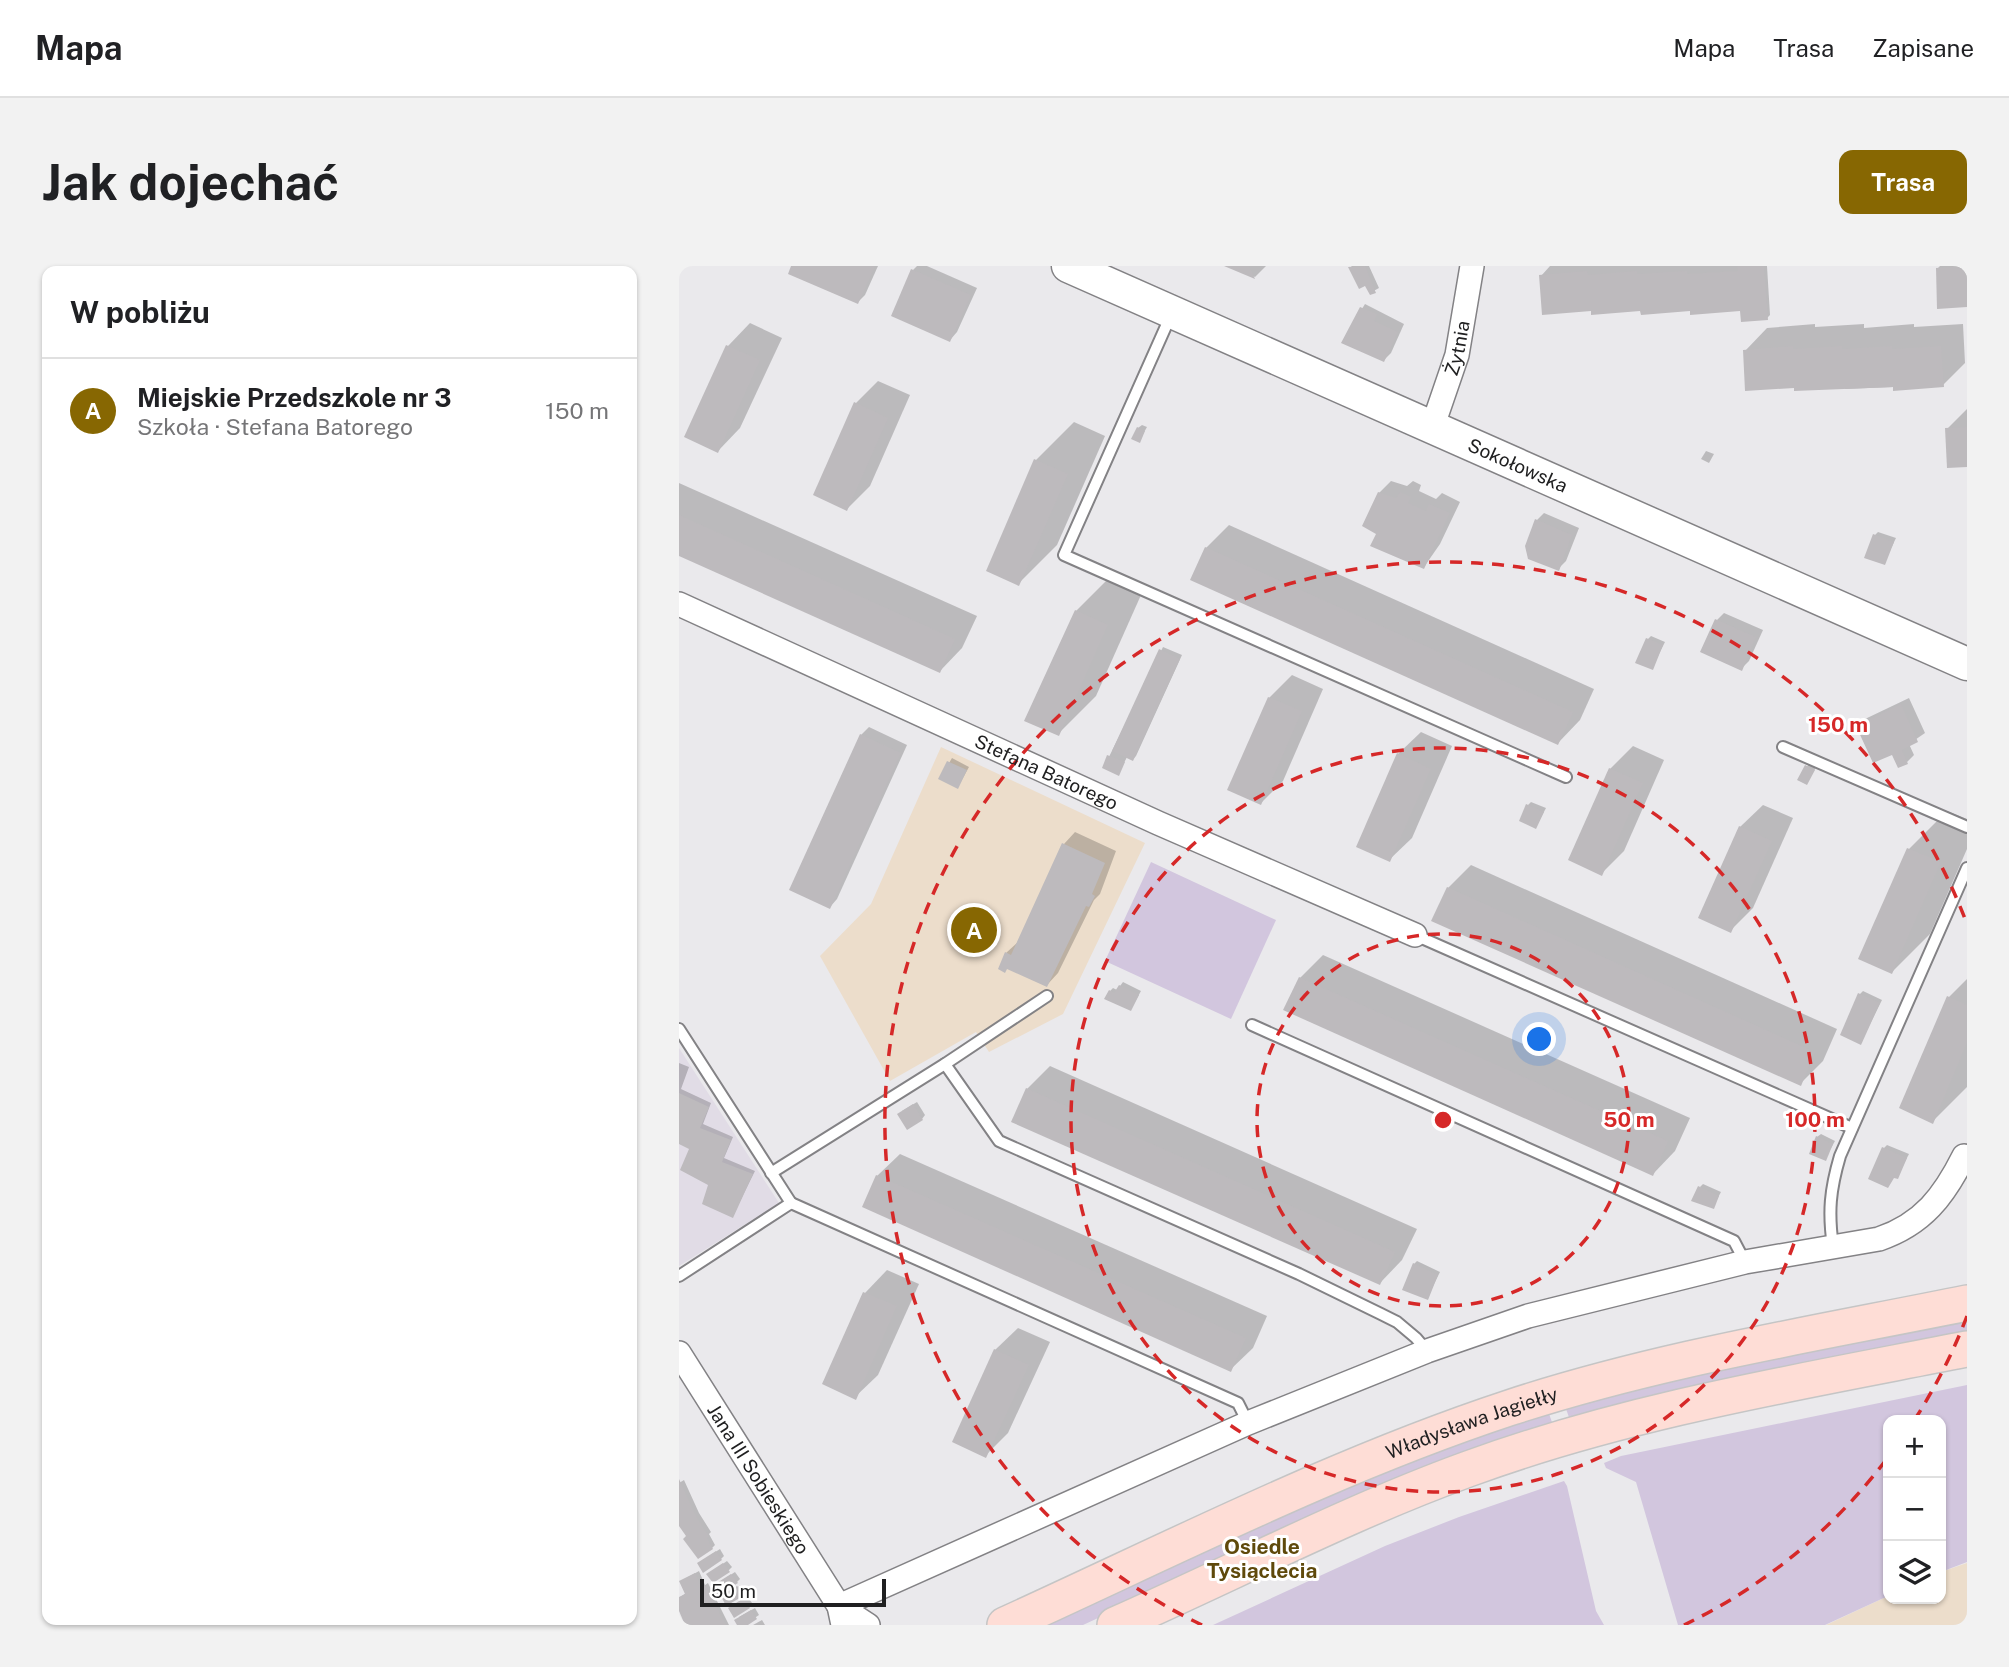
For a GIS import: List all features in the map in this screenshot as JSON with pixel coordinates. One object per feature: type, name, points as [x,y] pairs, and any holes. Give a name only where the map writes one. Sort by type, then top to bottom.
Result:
[{"type":"main road","name":"Władysława Jagiełły","points":[[1005,1625],[1390,1451],[1510,1408],[1651,1367],[1967,1303]]},
{"type":"main road","points":[[1115,1625],[1408,1492],[1547,1442],[1751,1391],[1967,1349]]},
{"type":"street","name":"Sokołowska","points":[[1068,266],[1967,664]]},
{"type":"street","name":"Żytnia","points":[[1432,428],[1457,355],[1472,266]]},
{"type":"street","name":"Stefana Batorego","points":[[679,604],[1158,823],[1415,935]]},
{"type":"street","points":[[841,1616],[1248,1423],[1427,1351],[1528,1316],[1745,1262],[1879,1239],[1899,1232],[1935,1204],[1952,1181],[1966,1153]]},
{"type":"street","name":"Jana III Sobieskiego","points":[[679,1353],[841,1616],[869,1625]]},
{"type":"lane","points":[[1172,313],[1064,555],[1566,777]]},
{"type":"lane","points":[[1783,747],[1967,827]]},
{"type":"lane","points":[[1833,1247],[1829,1220],[1831,1188],[1840,1156],[1967,868]]},
{"type":"lane","points":[[1415,935],[1852,1128]]},
{"type":"lane","points":[[772,1172],[945,1064],[1047,996]]},
{"type":"lane","points":[[1252,1025],[1734,1241],[1745,1262]]},
{"type":"lane","points":[[679,1029],[792,1203],[1234,1401],[1238,1403],[1248,1423]]},
{"type":"lane","points":[[945,1064],[999,1141],[1299,1274],[1381,1314],[1397,1322],[1427,1351]]},
{"type":"lane","points":[[679,1276],[792,1203]]},
{"type":"shaded area","points":[[941,747],[1145,843],[1063,1014],[989,1052],[976,1032],[890,1081],[820,956],[871,904]]},
{"type":"shaded area","points":[[1151,862],[1276,920],[1231,1019],[1105,961]]},
{"type":"shaded area","points":[[679,1048],[779,1203],[679,1266]]},
{"type":"shaded area","points":[[1967,1317],[1967,1335],[1571,1423],[1565,1406],[1695,1370]]},
{"type":"shaded area","points":[[1967,1385],[1967,1562],[1946,1570],[1946,1415],[1883,1415],[1883,1598],[1825,1625],[1678,1625],[1636,1482],[1606,1468],[1604,1463],[1621,1456]]},
{"type":"shaded area","points":[[1548,1411],[1553,1425],[1383,1486],[1083,1625],[1046,1625],[1376,1473]]},
{"type":"shaded area","points":[[1564,1481],[1596,1611],[1604,1625],[1213,1625],[1385,1546]]},
{"type":"shaded area","points":[[1967,1563],[1967,1625],[1826,1625],[1883,1598],[1883,1604],[1946,1604],[1946,1570]]},
{"type":"building","points":[[791,266],[875,266],[858,304],[788,274]]},
{"type":"building","points":[[1224,266],[1249,266],[1255,279]]},
{"type":"building","points":[[1365,266],[1376,293],[1370,295],[1365,286],[1359,289],[1348,267]]},
{"type":"building","points":[[1737,266],[1764,266],[1768,320],[1741,322],[1740,311],[1641,315],[1640,311],[1591,315],[1591,311],[1542,315],[1539,275],[1587,271],[1588,275],[1637,271],[1637,274],[1687,271],[1687,274],[1738,271]]},
{"type":"building","points":[[1967,266],[1967,307],[1937,309],[1936,268]]},
{"type":"building","points":[[911,269],[971,295],[950,342],[891,316]]},
{"type":"building","points":[[1360,307],[1377,314],[1374,321],[1398,332],[1384,362],[1341,343]]},
{"type":"building","points":[[726,345],[760,360],[718,453],[684,437]]},
{"type":"building","points":[[1793,346],[1793,349],[1842,346],[1842,349],[1892,346],[1892,349],[1941,346],[1944,387],[1893,391],[1893,387],[1745,391],[1743,350]]},
{"type":"building","points":[[854,402],[888,418],[847,511],[813,495]]},
{"type":"building","points":[[1137,427],[1145,431],[1140,443],[1131,439]]},
{"type":"building","points":[[1967,427],[1967,467],[1947,468],[1945,428]]},
{"type":"building","points":[[1034,459],[1068,474],[1019,586],[986,571]]},
{"type":"building","points":[[1378,492],[1396,498],[1400,492],[1411,497],[1408,503],[1426,511],[1429,504],[1450,513],[1424,569],[1370,546],[1376,534],[1362,526]]},
{"type":"building","points":[[679,515],[955,639],[940,673],[679,556]]},
{"type":"building","points":[[1535,519],[1572,535],[1559,571],[1528,559],[1525,546]]},
{"type":"building","points":[[1873,534],[1894,542],[1885,565],[1864,558]]},
{"type":"building","points":[[1205,547],[1573,712],[1558,745],[1190,580]]},
{"type":"building","points":[[1075,610],[1108,625],[1059,736],[1024,721]]},
{"type":"building","points":[[1715,619],[1756,637],[1742,671],[1700,652]]},
{"type":"building","points":[[1646,638],[1663,645],[1653,670],[1635,663]]},
{"type":"building","points":[[1159,649],[1180,659],[1133,761],[1112,751]]},
{"type":"building","points":[[1268,697],[1302,711],[1261,805],[1227,790]]},
{"type":"building","points":[[1901,704],[1918,742],[1902,750],[1908,764],[1898,768],[1892,755],[1873,763],[1856,726]]},
{"type":"building","points":[[860,734],[901,753],[830,909],[789,890]]},
{"type":"building","points":[[1397,753],[1431,769],[1390,862],[1356,847]]},
{"type":"building","points":[[1107,755],[1125,762],[1119,776],[1102,768]]},
{"type":"building","points":[[947,761],[967,770],[958,789],[938,779]]},
{"type":"building","points":[[1805,765],[1815,770],[1807,785],[1797,780]]},
{"type":"building","points":[[1609,768],[1643,783],[1602,876],[1568,860]]},
{"type":"building","points":[[1526,804],[1544,812],[1536,829],[1519,821]]},
{"type":"building","points":[[1739,826],[1772,841],[1731,933],[1698,918]]},
{"type":"building","points":[[1062,843],[1105,863],[1092,894],[1095,896],[1089,907],[1086,906],[1047,987],[1007,969],[1005,973],[998,969],[1005,952],[1011,955]]},
{"type":"building","points":[[1907,848],[1941,862],[1892,974],[1858,959]]},
{"type":"building","points":[[1447,887],[1815,1052],[1801,1086],[1431,921]]},
{"type":"building","points":[[1299,977],[1668,1141],[1653,1176],[1283,1010]]},
{"type":"building","points":[[1119,985],[1139,995],[1131,1011],[1104,999],[1109,990],[1114,993]]},
{"type":"building","points":[[1858,993],[1880,1003],[1861,1045],[1840,1035]]},
{"type":"building","points":[[1947,996],[1967,1005],[1967,1043],[1933,1124],[1899,1108]]},
{"type":"building","points":[[1026,1088],[1395,1252],[1380,1285],[1011,1122]]},
{"type":"building","points":[[679,1093],[709,1107],[700,1128],[731,1140],[722,1162],[753,1174],[733,1218],[702,1204],[708,1185],[680,1170],[689,1149],[679,1144]]},
{"type":"building","points":[[913,1104],[923,1120],[907,1130],[897,1114]]},
{"type":"building","points":[[1816,1136],[1833,1144],[1826,1161],[1809,1154]]},
{"type":"building","points":[[1882,1147],[1907,1158],[1898,1179],[1894,1178],[1888,1188],[1868,1179]]},
{"type":"building","points":[[876,1175],[1246,1338],[1231,1372],[862,1207]]},
{"type":"building","points":[[1698,1186],[1719,1196],[1714,1209],[1691,1201]]},
{"type":"building","points":[[1413,1263],[1438,1275],[1428,1300],[1402,1290]]},
{"type":"building","points":[[863,1292],[897,1306],[856,1400],[822,1384]]},
{"type":"building","points":[[994,1349],[1029,1365],[986,1458],[952,1442]]},
{"type":"building","points":[[679,1479],[713,1549],[698,1559],[683,1539],[686,1536],[679,1526]]},
{"type":"building","points":[[716,1551],[722,1560],[703,1573],[697,1563]]},
{"type":"building","points":[[723,1563],[730,1572],[713,1583],[706,1574]]},
{"type":"building","points":[[695,1573],[701,1587],[705,1585],[726,1625],[685,1625],[679,1611],[679,1597],[685,1594],[679,1581]]},
{"type":"building","points":[[731,1574],[738,1583],[718,1595],[712,1586]]},
{"type":"building","points":[[737,1586],[743,1596],[726,1606],[721,1596]]},
{"type":"building","points":[[744,1598],[750,1608],[734,1618],[728,1608]]},
{"type":"building","points":[[751,1610],[757,1619],[748,1625],[737,1625],[734,1620]]},
{"type":"place","name":"Miejskie Przedszkole nr 3","points":[[974,930]]},
{"type":"district","name":"Osiedle Tysiąclecia","points":[[1262,1558]]}]
